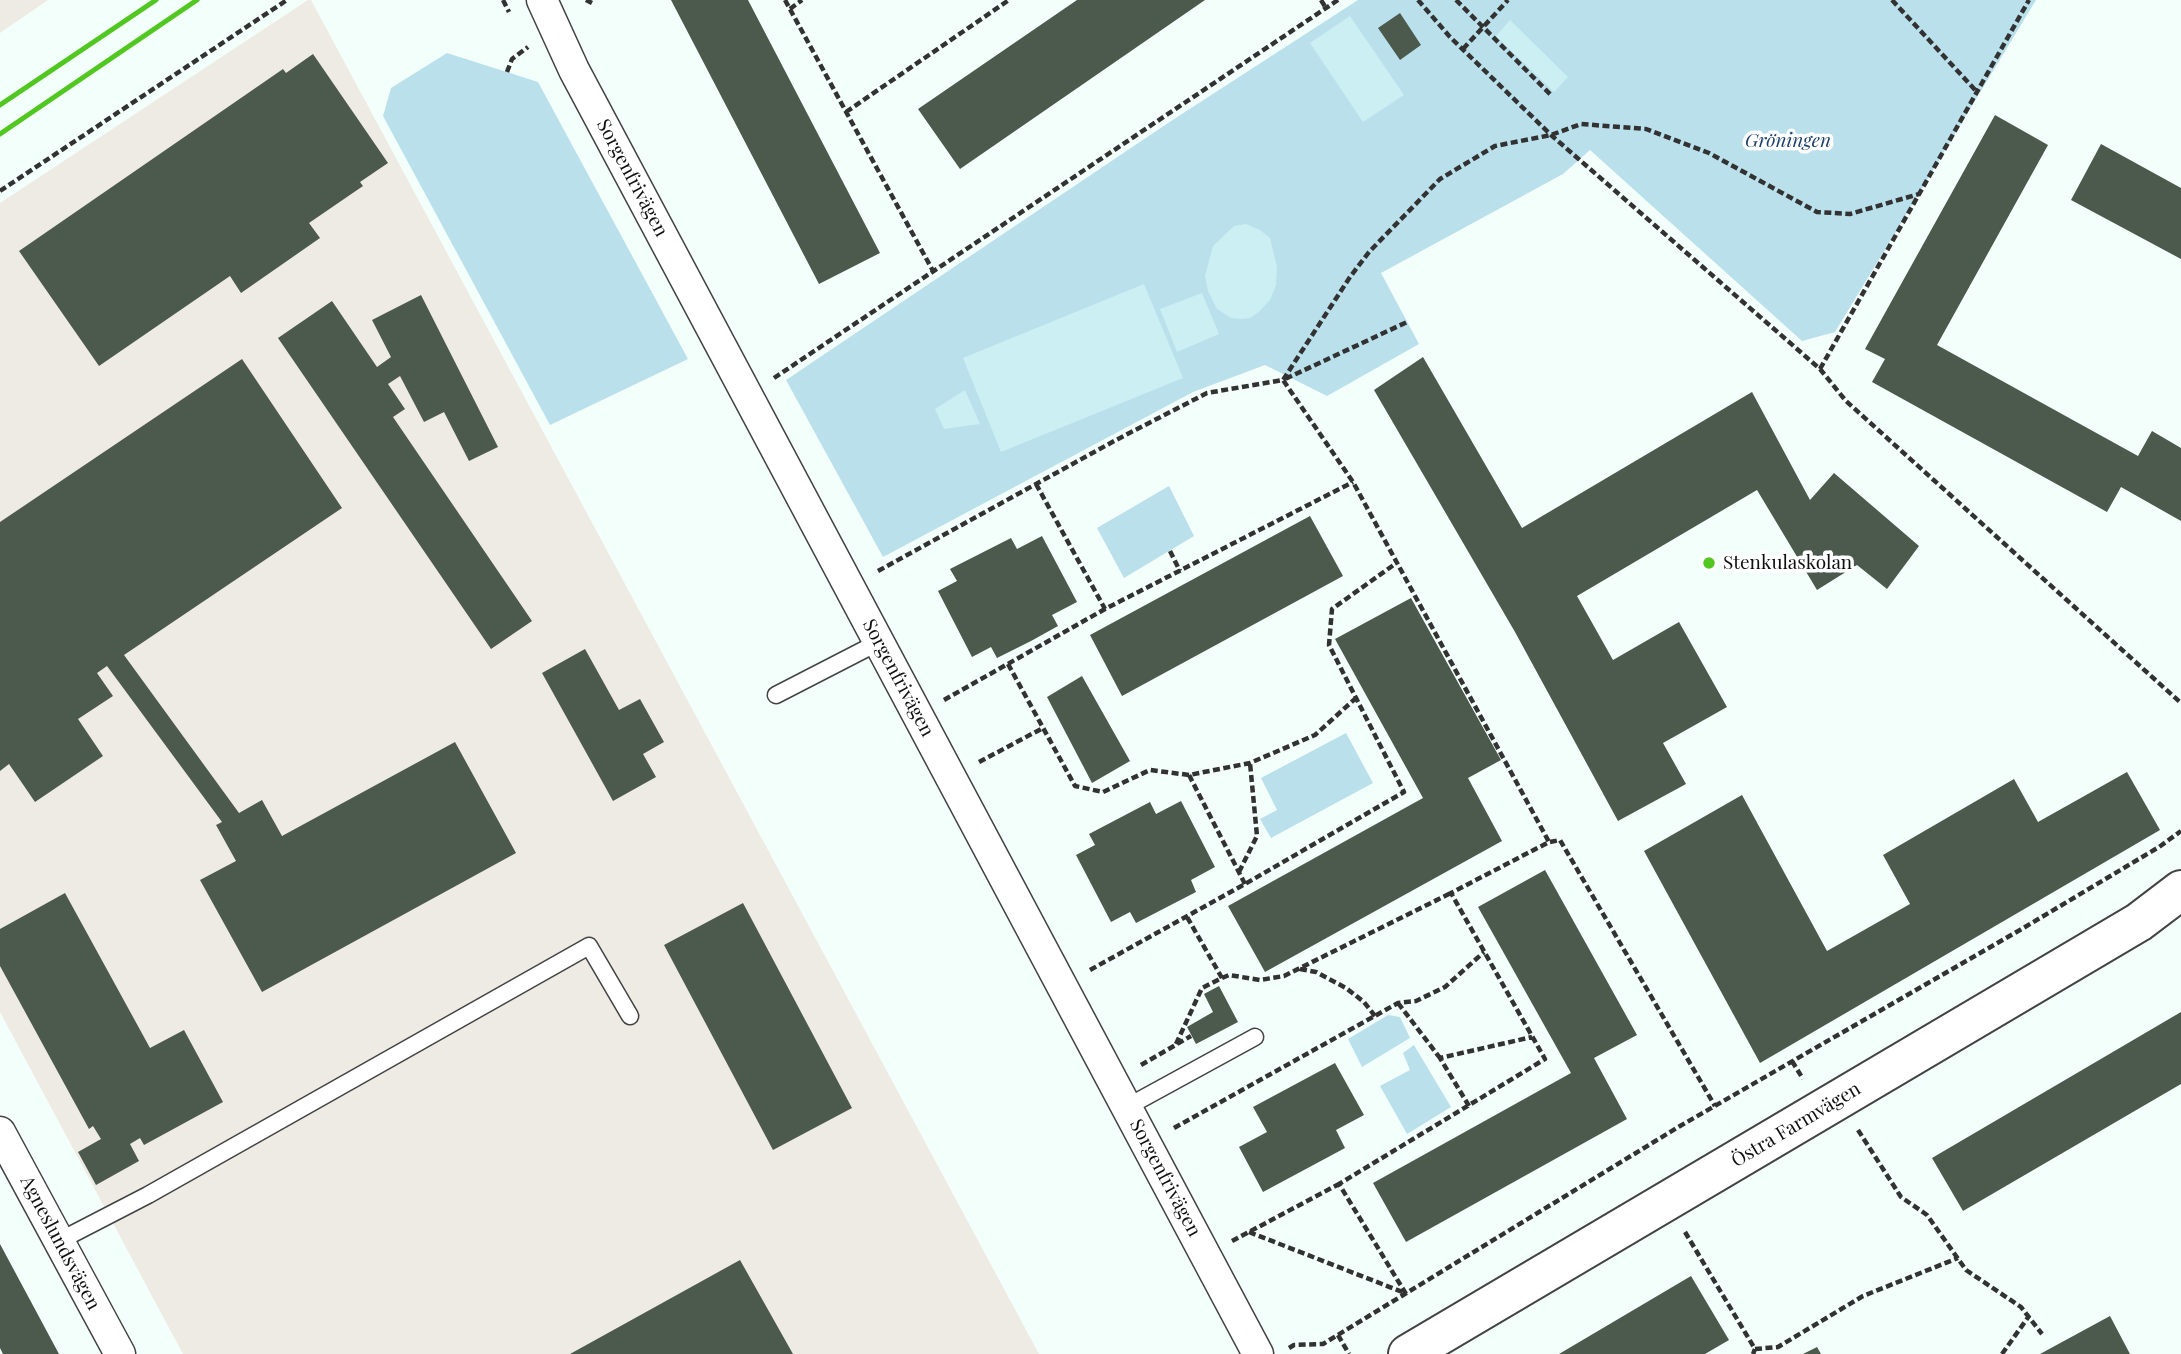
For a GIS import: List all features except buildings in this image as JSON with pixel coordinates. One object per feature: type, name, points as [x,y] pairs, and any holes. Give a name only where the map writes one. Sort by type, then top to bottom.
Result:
[{"type":"street","name":"Sorgenfrivägen","points":[[542,0],[574,70],[1206,1255],[1271,1352]]},
{"type":"street","name":"Östra Farmvägen","points":[[1408,1354],[2139,922],[2181,890]]},
{"type":"street","name":"Agneslundsvägen","points":[[0,1132],[120,1354]]},
{"type":"lane","points":[[775,695],[879,642]]},
{"type":"lane","points":[[59,1241],[148,1195],[589,946],[630,1016]]},
{"type":"lane","points":[[1127,1107],[1255,1037]]},
{"type":"path","points":[[0,191],[287,0]]},
{"type":"path","points":[[503,0],[509,12]]},
{"type":"path","points":[[586,0],[592,2]]},
{"type":"path","points":[[785,0],[933,271]]},
{"type":"path","points":[[790,9],[803,0]]},
{"type":"path","points":[[846,112],[1009,0]]},
{"type":"path","points":[[1321,0],[1326,8]]},
{"type":"path","points":[[748,396],[1338,0]]},
{"type":"path","points":[[1418,0],[1463,49],[1551,135],[1820,369],[1856,410],[2181,703]]},
{"type":"path","points":[[1456,0],[1551,95]]},
{"type":"path","points":[[1463,49],[1508,0]]},
{"type":"path","points":[[1892,0],[1977,92]]},
{"type":"path","points":[[1820,369],[2029,0]]},
{"type":"path","points":[[507,72],[512,59],[528,48],[522,36]]},
{"type":"path","points":[[1283,380],[1369,252],[1440,179],[1495,146],[1551,135],[1581,124],[1646,129],[1709,153],[1817,212],[1850,214],[1919,194]]},
{"type":"path","points":[[849,586],[1207,393],[1283,380],[1407,323]]},
{"type":"path","points":[[1283,380],[1353,482],[1395,564],[1549,842]]},
{"type":"path","points":[[918,715],[1105,609],[1353,482]]},
{"type":"path","points":[[1035,484],[1105,609]]},
{"type":"path","points":[[1170,551],[1180,570]]},
{"type":"path","points":[[1062,985],[1404,792],[1329,646],[1332,609],[1395,564]]},
{"type":"path","points":[[1008,664],[1075,786],[1104,792],[1150,770],[1189,775],[1250,763],[1315,735],[1356,698]]},
{"type":"path","points":[[951,777],[1043,728]]},
{"type":"path","points":[[1239,873],[1257,836],[1250,763]]},
{"type":"path","points":[[1189,775],[1245,884]]},
{"type":"path","points":[[1271,1352],[1294,1345],[1323,1344],[1715,1106],[2020,930],[2159,847],[2181,831]]},
{"type":"path","points":[[1176,1045],[1202,988],[1229,975],[1260,980],[1284,976],[1549,842],[1560,840],[1715,1106]]},
{"type":"path","points":[[1206,1255],[1339,1184],[1545,1059],[1451,893]]},
{"type":"path","points":[[1187,916],[1222,978]]},
{"type":"path","points":[[1146,1143],[1398,1003],[1416,1001],[1445,987],[1484,952]]},
{"type":"path","points":[[1300,969],[1316,972],[1346,988],[1364,1002],[1375,1016]]},
{"type":"path","points":[[1398,1003],[1440,1058],[1469,1106]]},
{"type":"path","points":[[1113,1081],[1191,1036]]},
{"type":"path","points":[[1440,1058],[1532,1037]]},
{"type":"path","points":[[1852,1120],[1901,1198],[1927,1215],[1966,1270],[2021,1307],[2042,1334]]},
{"type":"path","points":[[1339,1184],[1406,1294]]},
{"type":"path","points":[[1679,1223],[1754,1352],[1779,1347],[1863,1296],[1958,1258]]},
{"type":"path","points":[[1249,1232],[1406,1294]]},
{"type":"path","points":[[2002,1354],[2028,1317]]},
{"type":"path","points":[[1338,1335],[1349,1354]]},
{"type":"shaded area","points":[[0,0],[48,0],[0,33]]},
{"type":"shaded area","points":[[311,0],[1039,1354],[183,1354],[0,1012],[0,203]]},
{"type":"shaded area","points":[[1350,16],[1404,95],[1363,122],[1310,43]]},
{"type":"shaded area","points":[[1510,20],[1568,77],[1554,92],[1496,36]]},
{"type":"shaded area","points":[[1246,224],[1270,238],[1277,267],[1276,285],[1270,300],[1259,312],[1250,318],[1231,318],[1217,309],[1208,291],[1205,276],[1213,246],[1234,226]]},
{"type":"shaded area","points":[[1144,284],[1183,378],[1001,452],[963,358]]},
{"type":"shaded area","points":[[1202,293],[1219,334],[1177,352],[1160,309]]},
{"type":"shaded area","points":[[965,390],[980,424],[944,429],[935,409]]},
{"type":"green space","name":"Gröningen","points":[[1358,0],[2036,0],[1835,332],[1802,341],[1590,150],[1563,174],[1381,273],[1419,344],[1327,396],[1265,365],[1193,392],[883,557],[786,380],[1168,123]]},
{"type":"green space","points":[[447,53],[538,82],[688,359],[550,425],[383,116],[391,88]]},
{"type":"green space","points":[[1169,486],[1194,536],[1124,578],[1097,528]]},
{"type":"green space","points":[[1346,733],[1373,783],[1271,838],[1260,819],[1277,810],[1261,778]]},
{"type":"green space","points":[[1388,1015],[1400,1017],[1410,1038],[1362,1067],[1348,1039]]},
{"type":"green space","points":[[1414,1045],[1451,1107],[1407,1134],[1380,1086],[1410,1070],[1403,1053]]},
{"type":"railway","points":[[0,105],[156,0]]},
{"type":"railway","points":[[0,134],[197,0]]},
{"type":"place","name":"Stenkulaskolan","points":[[1709,563]]}]
